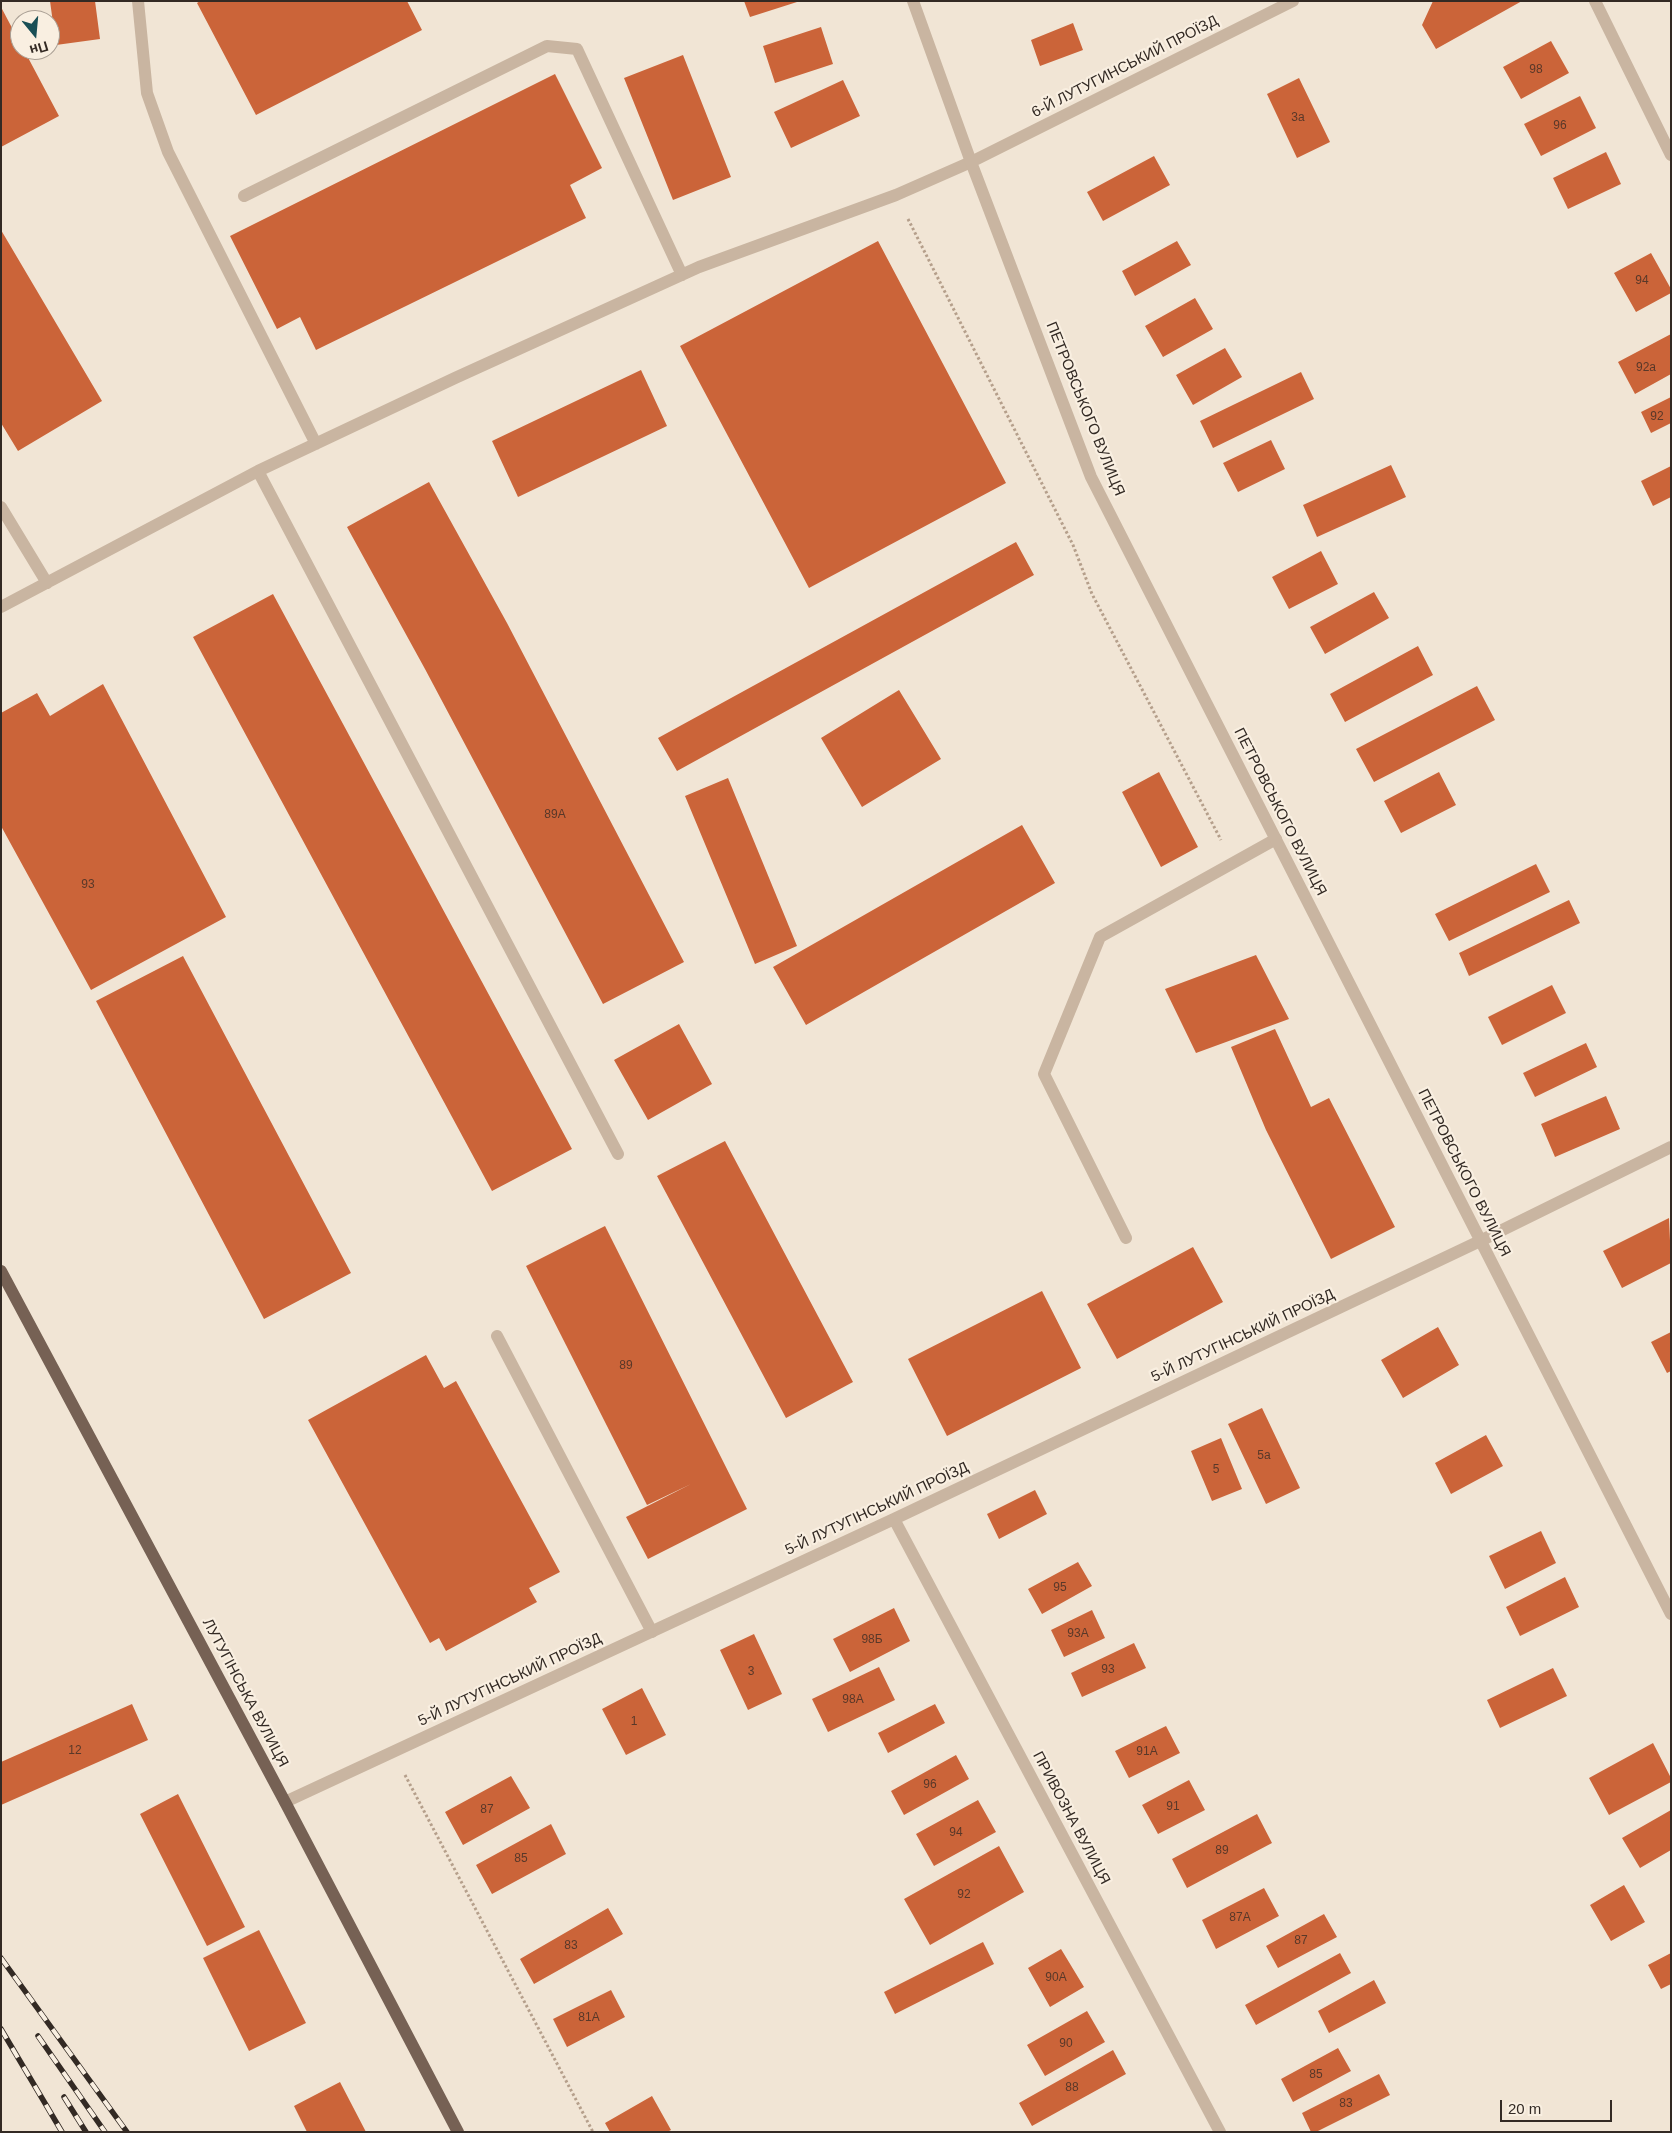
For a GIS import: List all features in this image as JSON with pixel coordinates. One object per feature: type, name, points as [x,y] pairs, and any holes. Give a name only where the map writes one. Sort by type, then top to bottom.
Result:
[{"type":"main road","name":"ЛУТУГІНСЬКА ВУЛИЦЯ","points":[[1,1271],[285,1802],[458,2132]]},
{"type":"street","points":[[138,1],[147,93],[168,152],[316,444]]},
{"type":"street","name":"ПЕТРОВСЬКОГО ВУЛИЦЯ","points":[[913,1],[971,162],[1091,477],[1671,1614]]},
{"type":"street","name":"6-Й ЛУТУГИНСЬКИЙ ПРОЇЗД","points":[[1,607],[258,471],[456,378],[682,275],[896,195],[971,162],[1293,1]]},
{"type":"street","points":[[1595,1],[1671,155]]},
{"type":"street","points":[[244,196],[547,46],[577,49],[682,275]]},
{"type":"street","points":[[258,471],[618,1154]]},
{"type":"street","points":[[1,508],[47,583]]},
{"type":"street","points":[[1126,1238],[1044,1074],[1100,937],[1276,839]]},
{"type":"street","name":"5-Й ЛУТУГІНСЬКИЙ ПРОЇЗД","points":[[285,1802],[894,1519],[1480,1241],[1671,1148]]},
{"type":"street","points":[[497,1336],[652,1632]]},
{"type":"street","name":"ПРИВОЗНА ВУЛИЦЯ","points":[[894,1519],[1220,2132]]},
{"type":"path","points":[[896,195],[1073,545],[1092,594],[1233,863]]},
{"type":"path","points":[[393,1752],[593,2132]]},
{"type":"building","points":[[50,1],[95,1],[100,39],[60,44],[60,10],[51,10]]},
{"type":"building","points":[[200,1],[407,1],[422,30],[256,115],[197,3]]},
{"type":"building","points":[[744,1],[797,1],[797,2],[750,17]]},
{"type":"building","points":[[1433,1],[1522,1],[1436,49],[1422,25]]},
{"type":"building","points":[[1,7],[10,24],[10,60],[29,60],[59,116],[1,147]]},
{"type":"building","points":[[1073,23],[1083,50],[1040,66],[1031,40]]},
{"type":"building","points":[[821,27],[833,64],[775,83],[763,46]]},
{"type":"building","points":[[1551,41],[1569,73],[1521,99],[1503,67]]},
{"type":"building","points":[[683,55],[731,177],[673,200],[624,78]]},
{"type":"building","points":[[555,74],[602,168],[570,185],[586,218],[316,350],[300,317],[277,329],[230,236]]},
{"type":"building","points":[[1299,78],[1330,142],[1297,158],[1267,94]]},
{"type":"building","points":[[843,80],[860,116],[791,148],[774,112]]},
{"type":"building","points":[[1580,96],[1596,128],[1541,156],[1524,124]]},
{"type":"building","points":[[1606,152],[1621,184],[1568,209],[1553,178]]},
{"type":"building","points":[[1154,156],[1170,185],[1103,221],[1087,192]]},
{"type":"building","points":[[1,230],[102,401],[18,451],[1,423]]},
{"type":"building","points":[[878,241],[1006,483],[809,588],[680,346]]},
{"type":"building","points":[[1177,241],[1191,265],[1135,296],[1122,271]]},
{"type":"building","points":[[1651,253],[1671,289],[1671,293],[1636,312],[1614,273]]},
{"type":"building","points":[[1195,298],[1213,329],[1163,357],[1145,326]]},
{"type":"building","points":[[1671,334],[1671,374],[1635,394],[1618,362]]},
{"type":"building","points":[[1225,348],[1242,377],[1193,405],[1176,375]]},
{"type":"building","points":[[641,370],[667,426],[518,497],[492,441]]},
{"type":"building","points":[[1301,372],[1314,399],[1213,448],[1200,421]]},
{"type":"building","points":[[1671,397],[1671,423],[1651,433],[1641,412]]},
{"type":"building","points":[[1271,440],[1285,469],[1238,492],[1223,463]]},
{"type":"building","points":[[1391,465],[1406,497],[1317,537],[1303,505]]},
{"type":"building","points":[[1671,466],[1671,497],[1653,506],[1641,481]]},
{"type":"building","points":[[429,482],[507,623],[684,962],[603,1004],[425,669],[347,527]]},
{"type":"building","points":[[1016,542],[1034,575],[677,771],[658,738]]},
{"type":"building","points":[[1321,551],[1338,584],[1289,609],[1272,577]]},
{"type":"building","points":[[1374,592],[1389,618],[1325,654],[1310,627]]},
{"type":"building","points":[[273,594],[572,1149],[492,1191],[193,637]]},
{"type":"building","points":[[1418,646],[1433,675],[1345,722],[1330,694]]},
{"type":"building","points":[[103,684],[226,917],[91,990],[1,826],[1,713],[37,693],[50,716]]},
{"type":"building","points":[[1477,686],[1495,720],[1374,782],[1356,749]]},
{"type":"building","points":[[899,690],[941,759],[862,807],[821,738]]},
{"type":"building","points":[[1159,772],[1198,847],[1161,867],[1122,792]]},
{"type":"building","points":[[1439,772],[1456,805],[1401,833],[1384,801]]},
{"type":"building","points":[[728,778],[797,946],[755,964],[685,796]]},
{"type":"building","points":[[1022,825],[1055,883],[806,1025],[773,967]]},
{"type":"building","points":[[1536,864],[1550,892],[1449,941],[1435,914]]},
{"type":"building","points":[[1569,900],[1580,923],[1469,976],[1459,953]]},
{"type":"building","points":[[1256,955],[1289,1019],[1196,1053],[1165,989]]},
{"type":"building","points":[[183,956],[351,1273],[264,1319],[96,1001]]},
{"type":"building","points":[[1552,985],[1566,1013],[1502,1045],[1488,1017]]},
{"type":"building","points":[[679,1024],[712,1084],[648,1120],[614,1060]]},
{"type":"building","points":[[1275,1029],[1311,1107],[1329,1098],[1395,1227],[1331,1259],[1266,1130],[1231,1047]]},
{"type":"building","points":[[1586,1043],[1597,1067],[1535,1097],[1523,1073]]},
{"type":"building","points":[[1606,1096],[1620,1129],[1555,1157],[1541,1124]]},
{"type":"building","points":[[725,1141],[853,1382],[786,1418],[657,1176]]},
{"type":"building","points":[[1669,1218],[1671,1263],[1622,1288],[1603,1251]]},
{"type":"building","points":[[605,1226],[747,1509],[648,1559],[626,1517],[691,1484],[647,1505],[526,1266]]},
{"type":"building","points":[[1193,1247],[1223,1302],[1117,1359],[1087,1304]]},
{"type":"building","points":[[1042,1291],[1081,1368],[947,1436],[908,1359]]},
{"type":"building","points":[[1438,1327],[1459,1365],[1403,1398],[1381,1360]]},
{"type":"building","points":[[1671,1332],[1671,1371],[1667,1373],[1651,1342]]},
{"type":"building","points":[[426,1355],[444,1388],[456,1381],[560,1572],[529,1588],[537,1602],[446,1651],[439,1638],[430,1643],[308,1420]]},
{"type":"building","points":[[1262,1408],[1300,1488],[1266,1504],[1228,1424]]},
{"type":"building","points":[[1486,1435],[1503,1466],[1451,1494],[1435,1463]]},
{"type":"building","points":[[1221,1438],[1242,1489],[1212,1501],[1191,1451]]},
{"type":"building","points":[[1035,1490],[1047,1514],[999,1539],[987,1514]]},
{"type":"building","points":[[1541,1531],[1556,1563],[1505,1589],[1489,1556]]},
{"type":"building","points":[[1078,1562],[1092,1586],[1042,1614],[1028,1589]]},
{"type":"building","points":[[1565,1577],[1579,1607],[1520,1636],[1506,1607]]},
{"type":"building","points":[[894,1608],[910,1641],[850,1672],[833,1639]]},
{"type":"building","points":[[1092,1610],[1105,1638],[1064,1657],[1051,1630]]},
{"type":"building","points":[[754,1634],[782,1694],[748,1710],[720,1650]]},
{"type":"building","points":[[1134,1643],[1146,1668],[1082,1697],[1071,1673]]},
{"type":"building","points":[[879,1667],[895,1700],[828,1732],[812,1699]]},
{"type":"building","points":[[1553,1668],[1567,1696],[1500,1728],[1487,1700]]},
{"type":"building","points":[[642,1688],[666,1735],[626,1755],[602,1709]]},
{"type":"building","points":[[132,1704],[148,1740],[1,1805],[1,1762]]},
{"type":"building","points":[[935,1704],[945,1723],[888,1753],[878,1733]]},
{"type":"building","points":[[1166,1726],[1180,1753],[1129,1778],[1115,1751]]},
{"type":"building","points":[[1653,1743],[1671,1778],[1671,1782],[1609,1815],[1589,1778]]},
{"type":"building","points":[[956,1755],[969,1779],[904,1815],[891,1791]]},
{"type":"building","points":[[511,1776],[530,1808],[463,1845],[445,1812]]},
{"type":"building","points":[[1189,1780],[1205,1810],[1158,1834],[1142,1805]]},
{"type":"building","points":[[178,1794],[245,1927],[207,1946],[140,1814]]},
{"type":"building","points":[[978,1800],[996,1832],[934,1866],[916,1834]]},
{"type":"building","points":[[1671,1810],[1671,1850],[1640,1868],[1622,1838]]},
{"type":"building","points":[[1257,1814],[1272,1843],[1187,1888],[1172,1859]]},
{"type":"building","points":[[551,1824],[566,1854],[492,1894],[476,1865]]},
{"type":"building","points":[[999,1846],[1024,1892],[930,1945],[904,1899]]},
{"type":"building","points":[[1624,1885],[1645,1922],[1611,1941],[1590,1905]]},
{"type":"building","points":[[1264,1888],[1279,1916],[1216,1949],[1202,1920]]},
{"type":"building","points":[[608,1908],[623,1934],[534,1984],[520,1959]]},
{"type":"building","points":[[1324,1914],[1337,1937],[1278,1968],[1266,1946]]},
{"type":"building","points":[[259,1930],[306,2023],[249,2051],[203,1958]]},
{"type":"building","points":[[983,1942],[994,1964],[895,2014],[884,1992]]},
{"type":"building","points":[[1061,1949],[1084,1987],[1050,2007],[1028,1968]]},
{"type":"building","points":[[1340,1953],[1351,1973],[1256,2025],[1245,2005]]},
{"type":"building","points":[[1671,1953],[1671,1984],[1661,1989],[1648,1965]]},
{"type":"building","points":[[1374,1980],[1386,2003],[1329,2033],[1318,2011]]},
{"type":"building","points":[[611,1990],[625,2017],[567,2047],[553,2019]]},
{"type":"building","points":[[1087,2011],[1105,2042],[1045,2076],[1027,2045]]},
{"type":"building","points":[[1338,2048],[1351,2071],[1293,2102],[1281,2079]]},
{"type":"building","points":[[1113,2050],[1126,2074],[1032,2126],[1019,2103]]},
{"type":"building","points":[[1379,2074],[1390,2095],[1316,2132],[1311,2132],[1302,2113]]},
{"type":"building","points":[[340,2082],[366,2132],[307,2132],[294,2106]]},
{"type":"building","points":[[652,2096],[671,2130],[667,2132],[610,2132],[605,2123]]},
{"type":"railway","points":[[1,1958],[127,2132]]},
{"type":"railway","points":[[1,2029],[62,2132]]},
{"type":"railway","points":[[38,2036],[105,2132]]},
{"type":"railway","points":[[64,2097],[86,2132]]}]
